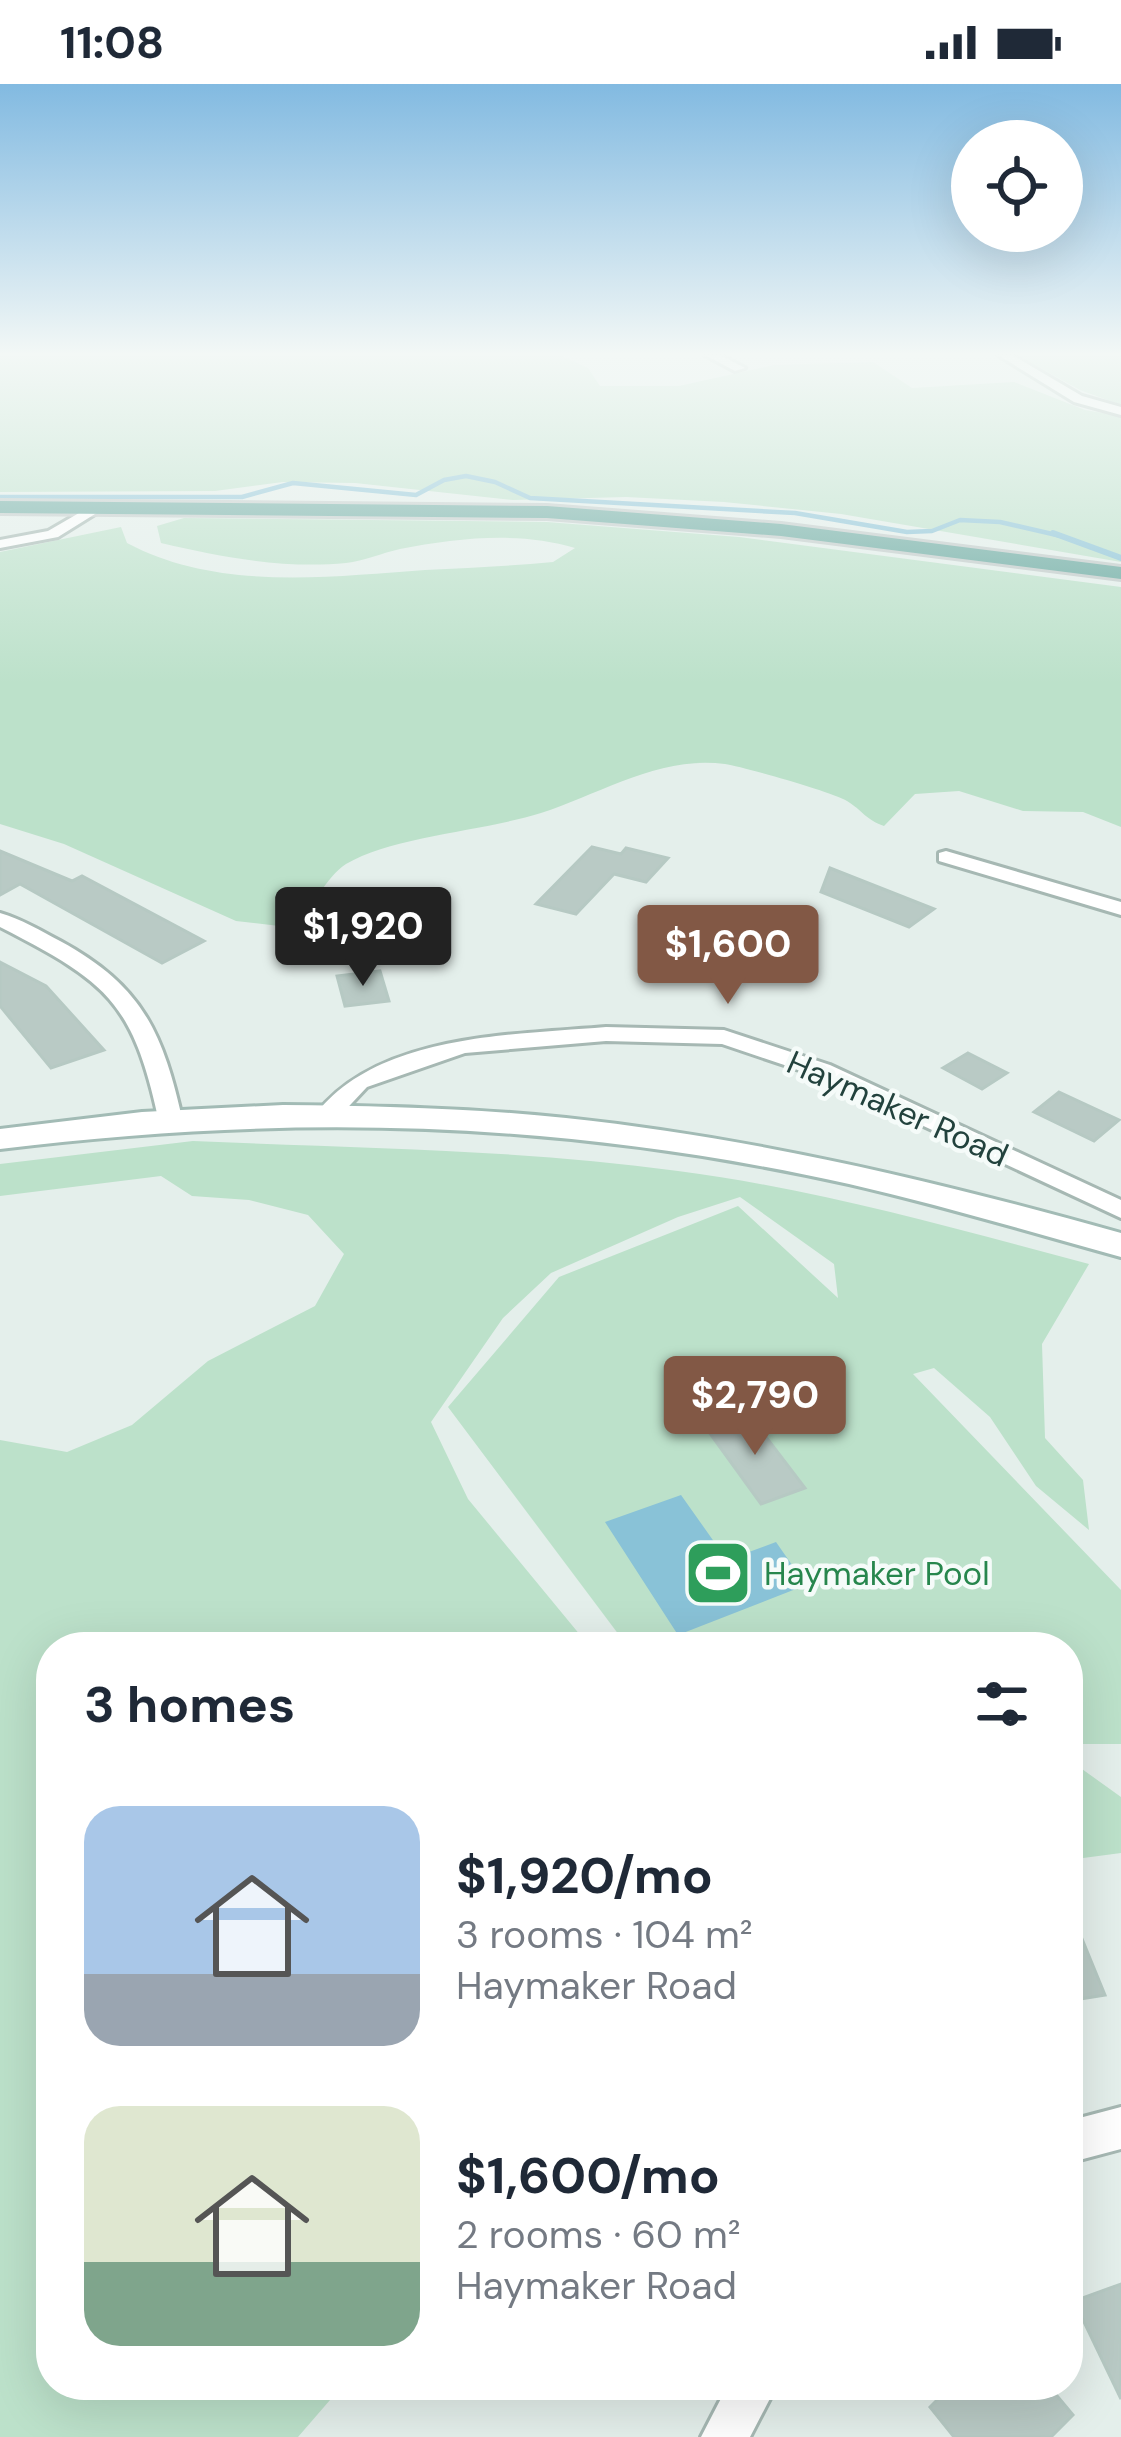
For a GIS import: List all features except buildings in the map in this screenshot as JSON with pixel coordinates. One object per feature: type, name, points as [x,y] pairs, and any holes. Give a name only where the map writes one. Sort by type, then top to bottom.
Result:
[{"type":"main road","points":[[0,506],[428,507],[589,514],[781,530],[1121,573]]},
{"type":"main road","name":"Haymaker Road","points":[[0,1139],[171,1122],[328,1114],[533,1122],[698,1143],[855,1172],[1121,1245]]},
{"type":"street","points":[[0,544],[55,535],[76,526],[98,506]]},
{"type":"street","points":[[946,856],[1121,909]]},
{"type":"street","points":[[0,919],[85,961],[122,992],[151,1035],[171,1122]]},
{"type":"street","name":"Haymaker Road","points":[[328,1114],[359,1082],[462,1046],[606,1034],[724,1037],[822,1070],[1121,1210]]},
{"type":"street","points":[[1083,2138],[1121,2128]]},
{"type":"street","points":[[724,2437],[745,2400]]},
{"type":"green space","points":[[0,465],[1121,465],[1121,562],[841,514],[724,502],[626,497],[513,500],[355,483],[283,482],[215,491],[0,492]]},
{"type":"green space","points":[[184,518],[547,522],[739,537],[1121,587],[1121,827],[1083,812],[1023,811],[959,791],[915,794],[884,826],[839,797],[788,780],[725,764],[677,765],[541,813],[366,855],[332,877],[296,928],[236,921],[64,844],[0,824],[0,552],[121,527],[127,543],[198,568],[311,577],[553,562],[575,548],[532,539],[466,539],[346,563],[276,563],[161,543],[157,526]]},
{"type":"green space","points":[[193,1141],[617,1164],[833,1199],[1089,1264],[1042,1344],[1045,1438],[1083,1480],[1089,1530],[1036,1486],[990,1417],[934,1368],[913,1374],[1121,1590],[1121,1744],[1083,1744],[1083,1632],[617,1632],[448,1407],[559,1277],[738,1206],[838,1298],[834,1264],[740,1197],[678,1217],[551,1273],[503,1318],[431,1422],[468,1499],[578,1632],[36,1632],[36,2400],[330,2400],[298,2437],[0,2437],[0,1440],[67,1452],[132,1425],[208,1361],[315,1306],[344,1254],[308,1215],[249,1200],[192,1196],[161,1176],[0,1196],[0,1164]]},
{"type":"green space","points":[[1083,1770],[1121,1797],[1121,1853],[1083,1858]]},
{"type":"water","name":"Haymaker Pool","points":[[681,1495],[727,1560],[776,1542],[806,1585],[676,1632],[605,1522]]},
{"type":"waterway","points":[[0,497],[242,497],[293,483],[416,495],[444,480],[466,476],[495,482],[530,498],[795,513],[907,532],[932,531],[960,520],[1000,522],[1061,536]]},
{"type":"waterway","points":[[1053,533],[1121,558]]},
{"type":"place","name":"Haymaker Pool","points":[[718,1573]]}]
